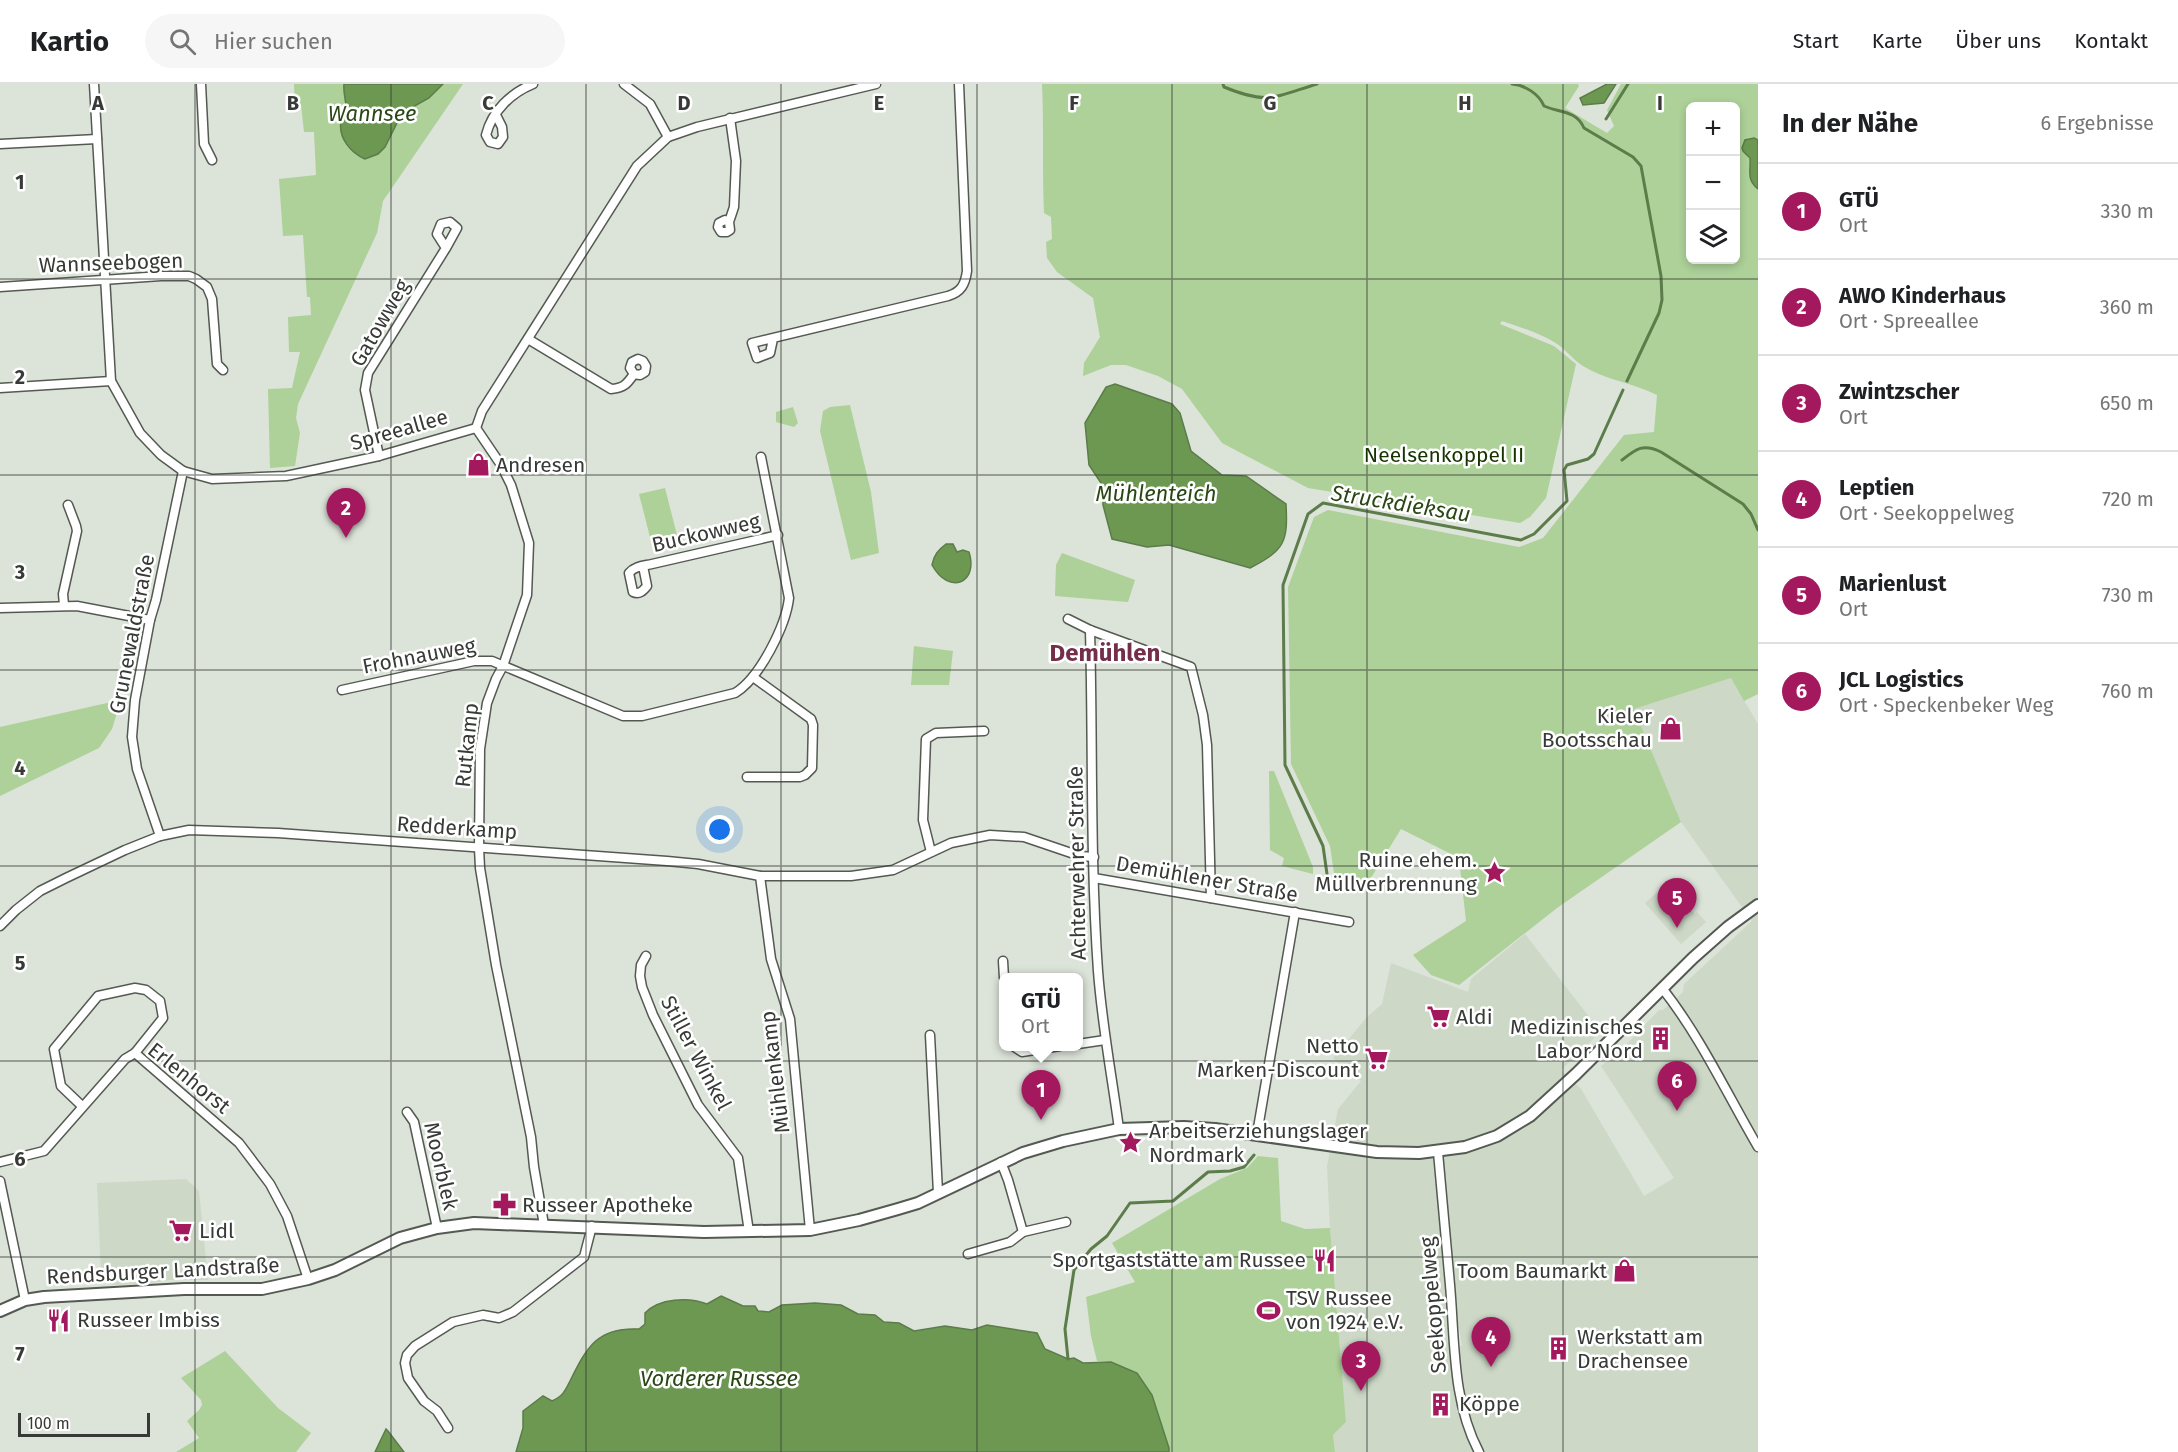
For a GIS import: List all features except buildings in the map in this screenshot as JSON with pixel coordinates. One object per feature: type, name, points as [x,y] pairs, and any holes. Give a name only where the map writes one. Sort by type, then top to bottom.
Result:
[{"type":"street","name":"Spreeallee","points":[[94,84],[101,230],[107,279],[111,381],[140,433],[161,455],[183,471],[212,479],[286,476],[379,456],[476,428],[482,411],[637,166],[668,137],[730,118],[876,84]]},
{"type":"street","points":[[201,84],[204,144],[212,160]]},
{"type":"street","points":[[496,115],[517,90],[533,84]]},
{"type":"street","points":[[624,84],[650,104],[668,137]]},
{"type":"street","points":[[773,339],[792,332],[948,296],[957,293],[964,285],[967,271],[959,84]]},
{"type":"street","points":[[729,222],[734,207],[736,161],[730,118]]},
{"type":"street","points":[[0,144],[97,139]]},
{"type":"street","name":"Gatowweg","points":[[379,456],[365,390],[368,373],[446,248]]},
{"type":"street","name":"Wannseebogen","points":[[0,287],[189,276],[203,283],[212,298],[217,364],[223,370]]},
{"type":"street","points":[[528,339],[611,389],[627,385],[634,374]]},
{"type":"street","points":[[0,388],[111,381]]},
{"type":"street","name":"Rutkamp","points":[[476,428],[511,485],[529,543],[527,595],[503,666],[487,703],[480,749],[479,848],[480,868],[496,964],[531,1137],[544,1225]]},
{"type":"street","points":[[747,777],[800,777],[812,768],[813,725],[811,719],[753,678],[780,629],[788,605],[789,588],[761,457]]},
{"type":"street","name":"Grunewaldstraße","points":[[160,837],[136,769],[132,737],[135,700],[150,620],[183,471]]},
{"type":"street","points":[[63,605],[63,594],[77,531],[68,505]]},
{"type":"street","name":"Buckowweg","points":[[643,566],[778,535]]},
{"type":"street","points":[[0,608],[77,606],[150,620]]},
{"type":"street","points":[[1068,620],[1191,667],[1203,715],[1207,745],[1211,898]]},
{"type":"street","name":"Achterwehrer Straße","points":[[1090,630],[1094,878],[1098,971],[1105,1040],[1119,1129]]},
{"type":"street","name":"Frohnauweg","points":[[342,690],[474,661],[492,661],[599,708],[631,717],[726,696],[741,689],[753,678]]},
{"type":"street","points":[[931,852],[923,820],[926,739],[936,733],[984,731]]},
{"type":"street","name":"Redderkamp","points":[[0,926],[40,891],[125,850],[160,837],[189,830],[278,833],[698,864],[760,876],[851,876],[892,870],[951,843],[975,837],[1007,835],[1024,837],[1080,856],[1094,857]]},
{"type":"street","name":"Mühlenkamp","points":[[760,876],[771,959],[790,1018],[810,1230]]},
{"type":"street","name":"Demühlener Straße","points":[[1094,878],[1349,922]]},
{"type":"street","name":"Rendsburger Landstraße","points":[[0,1311],[25,1300],[45,1297],[184,1289],[262,1289],[308,1279],[334,1270],[400,1238],[437,1228],[474,1223],[749,1232],[810,1230],[859,1220],[918,1203],[1023,1153],[1063,1141],[1119,1129],[1184,1127],[1215,1129],[1336,1148],[1377,1152],[1438,1152],[1485,1141],[1523,1121],[1576,1074],[1662,988],[1728,927],[1758,905]]},
{"type":"street","points":[[1257,1134],[1295,912]]},
{"type":"street","name":"Stiller Winkel","points":[[646,956],[641,965],[640,976],[653,1015],[698,1105],[738,1158],[749,1232]]},
{"type":"street","points":[[1003,961],[1004,973]]},
{"type":"street","points":[[82,1106],[61,1086],[54,1049],[98,996],[135,988],[146,990],[160,1001],[163,1018],[135,1053]]},
{"type":"street","points":[[1662,988],[1673,1001],[1701,1047],[1758,1147]]},
{"type":"street","points":[[930,1035],[938,1193]]},
{"type":"street","points":[[1083,1043],[1105,1040]]},
{"type":"street","name":"Erlenhorst","points":[[0,1162],[44,1151],[125,1059],[135,1053],[239,1143],[270,1184],[298,1246],[308,1279]]},
{"type":"street","name":"Moorblek","points":[[407,1112],[414,1122],[437,1228]]},
{"type":"street","name":"Seekoppelweg","points":[[1438,1152],[1455,1363],[1464,1413],[1472,1440],[1479,1452]]},
{"type":"street","points":[[1000,1162],[1008,1180],[1023,1232]]},
{"type":"street","points":[[0,1181],[25,1300]]},
{"type":"street","points":[[968,1254],[1010,1242],[1023,1232],[1066,1222]]},
{"type":"street","points":[[448,1428],[437,1411],[424,1401],[408,1378],[405,1363],[407,1355],[415,1346],[453,1322],[483,1315],[499,1318],[513,1312],[584,1257],[592,1226]]},
{"type":"shaded area","points":[[1731,678],[1758,724],[1758,1452],[1335,1452],[1333,1435],[1346,1422],[1327,1166],[1338,1109],[1361,1081],[1333,1058],[1367,1017],[1382,1004],[1391,963],[1468,992],[1471,979],[1525,934],[1600,1031],[1561,1070],[1581,1089],[1644,1196],[1674,1178],[1601,1066],[1623,1048],[1659,1010],[1663,1010],[1683,992],[1684,984],[1752,921],[1681,822],[1634,709]],"holes":[[[1459,1328],[1462,1346],[1449,1348],[1447,1329]]]},
{"type":"shaded area","points":[[1668,883],[1695,914],[1697,912],[1706,922],[1681,944],[1645,903]]},
{"type":"shaded area","points":[[186,1179],[199,1191],[208,1280],[169,1280],[144,1284],[111,1285],[110,1275],[101,1275],[97,1183]]},
{"type":"green space","points":[[294,84],[463,84],[383,201],[377,233],[298,404],[296,418],[300,433],[295,466],[270,468],[268,389],[292,388],[300,352],[289,352],[288,317],[311,315],[310,297],[307,297],[303,235],[283,236],[279,179],[316,175],[314,132],[304,132],[301,105],[295,105]]},
{"type":"green space","name":"Neelsenkoppel II","points":[[1042,84],[1578,84],[1579,86],[1565,108],[1607,133],[1614,126],[1607,110],[1621,84],[1758,84],[1758,694],[1744,701],[1731,678],[1634,709],[1681,822],[1557,908],[1459,985],[1431,975],[1413,955],[1466,921],[1459,858],[1401,829],[1361,894],[1329,881],[1334,873],[1330,846],[1291,764],[1288,587],[1314,517],[1328,510],[1519,547],[1543,538],[1624,435],[1654,432],[1657,395],[1592,371],[1548,338],[1502,321],[1500,324],[1554,346],[1576,364],[1546,498],[1530,517],[1520,523],[1308,488],[1222,443],[1182,389],[1158,376],[1126,365],[1111,365],[1083,376],[1084,363],[1100,337],[1093,298],[1057,272],[1047,258],[1046,242],[1052,239],[1051,217],[1044,213]]},
{"type":"green space","points":[[850,405],[871,492],[879,553],[851,560],[820,431],[823,411],[830,407]]},
{"type":"green space","points":[[793,407],[798,423],[794,427],[776,422],[776,412]]},
{"type":"green space","points":[[665,488],[679,543],[653,549],[639,494]]},
{"type":"green space","points":[[1062,553],[1135,580],[1128,602],[1055,596],[1056,565]]},
{"type":"green space","points":[[914,646],[953,651],[949,685],[911,685]]},
{"type":"green space","points":[[107,703],[120,703],[112,729],[99,748],[0,796],[0,727]]},
{"type":"green space","points":[[1269,771],[1274,771],[1313,867],[1313,874],[1282,866],[1284,858],[1270,850]]},
{"type":"green space","name":"TSV Russee von 1924 e.V.","points":[[1258,1156],[1278,1158],[1281,1221],[1305,1229],[1330,1228],[1346,1422],[1333,1435],[1335,1452],[1169,1452],[1169,1448],[1111,1362],[1097,1361],[1086,1297],[1135,1282],[1112,1243],[1220,1179],[1247,1168]]},
{"type":"green space","points":[[225,1351],[278,1408],[311,1433],[296,1452],[176,1452],[199,1438],[187,1421],[202,1405],[201,1400],[181,1378]]},
{"type":"water","name":"Wannsee","points":[[344,84],[443,84],[429,98],[402,113],[385,147],[378,154],[365,159],[350,149],[342,133],[341,119],[346,108]]},
{"type":"water","points":[[1607,84],[1616,84],[1604,103],[1583,105],[1580,98]]},
{"type":"water","points":[[1754,138],[1758,140],[1758,189],[1750,178],[1750,158],[1742,148],[1745,140]]},
{"type":"water","name":"Mühlenteich","points":[[1115,384],[1172,404],[1180,413],[1191,451],[1222,475],[1246,476],[1286,504],[1285,536],[1282,544],[1271,556],[1250,568],[1169,545],[1147,547],[1112,539],[1103,505],[1103,486],[1089,465],[1085,423],[1106,387]]},
{"type":"water","points":[[946,544],[953,544],[957,552],[963,550],[969,552],[970,571],[961,582],[954,583],[946,580],[932,565],[937,553]]},
{"type":"water","name":"Vorderer Russee","points":[[721,1296],[743,1306],[755,1306],[758,1311],[769,1312],[782,1305],[815,1303],[841,1305],[858,1314],[875,1315],[884,1322],[899,1323],[914,1331],[945,1326],[972,1330],[987,1325],[1037,1333],[1045,1349],[1068,1359],[1074,1358],[1083,1363],[1111,1362],[1137,1373],[1152,1395],[1169,1452],[516,1452],[523,1428],[523,1411],[543,1396],[552,1401],[561,1395],[582,1358],[595,1342],[613,1332],[639,1329],[645,1324],[645,1313],[658,1304],[674,1300],[692,1300],[707,1304]]},
{"type":"water","points":[[386,1429],[388,1431],[404,1452],[375,1452]]},
{"type":"waterway","name":"Struckdieksau","points":[[1223,84],[1224,87],[1239,93],[1261,97],[1280,95],[1317,84]]},
{"type":"waterway","name":"Struckdieksau","points":[[1512,84],[1531,91],[1544,106],[1577,118],[1584,128],[1633,157],[1641,166],[1661,276],[1662,300],[1659,313],[1627,381]]},
{"type":"waterway","points":[[1606,119],[1628,84]]},
{"type":"waterway","name":"Struckdieksau","points":[[1327,874],[1323,846],[1285,765],[1283,585],[1308,514],[1323,503],[1521,540],[1534,534],[1567,501],[1564,470],[1567,465],[1588,459],[1594,454],[1623,390]]},
{"type":"waterway","points":[[1622,460],[1640,448],[1655,449],[1661,452],[1743,504],[1751,514],[1758,530]]},
{"type":"waterway","name":"Struckdieksau","points":[[1068,1359],[1065,1329],[1074,1270],[1091,1249],[1107,1236],[1130,1203],[1173,1201],[1208,1172],[1230,1171],[1244,1167],[1254,1155]]},
{"type":"place","name":"Andresen","points":[[478,465]]},
{"type":"place","name":"AWO Kinderhaus","points":[[346,538]]},
{"type":"place","name":"Kieler Bootsschau","points":[[1670,728]]},
{"type":"place","name":"Ruine ehem. Müllverbrennung","points":[[1495,872]]},
{"type":"place","name":"Marienlust","points":[[1677,928]]},
{"type":"place","name":"Aldi","points":[[1438,1017]]},
{"type":"place","name":"Medizinisches Labor Nord","points":[[1661,1039]]},
{"type":"place","name":"Netto Marken-Discount","points":[[1377,1058]]},
{"type":"place","name":"JCL Logistics","points":[[1677,1111]]},
{"type":"place","name":"GTÜ","points":[[1041,1120]]},
{"type":"place","name":"Arbeitserziehungslager Nordmark","points":[[1131,1143]]},
{"type":"place","name":"Russeer Apotheke","points":[[504,1205]]},
{"type":"place","name":"Lidl","points":[[181,1231]]},
{"type":"place","name":"Sportgaststätte am Russee","points":[[1324,1260]]},
{"type":"place","name":"Toom Baumarkt","points":[[1625,1271]]},
{"type":"place","name":"TSV Russee von 1924 e.V.","points":[[1268,1310]]},
{"type":"place","name":"Russeer Imbiss","points":[[59,1320]]},
{"type":"place","name":"Werkstatt am Drachensee","points":[[1559,1349]]},
{"type":"place","name":"Leptien","points":[[1491,1367]]},
{"type":"place","name":"Zwintzscher","points":[[1361,1391]]},
{"type":"place","name":"Köppe","points":[[1441,1404]]},
{"type":"district","name":"Demühlen","points":[[1105,653]]}]
